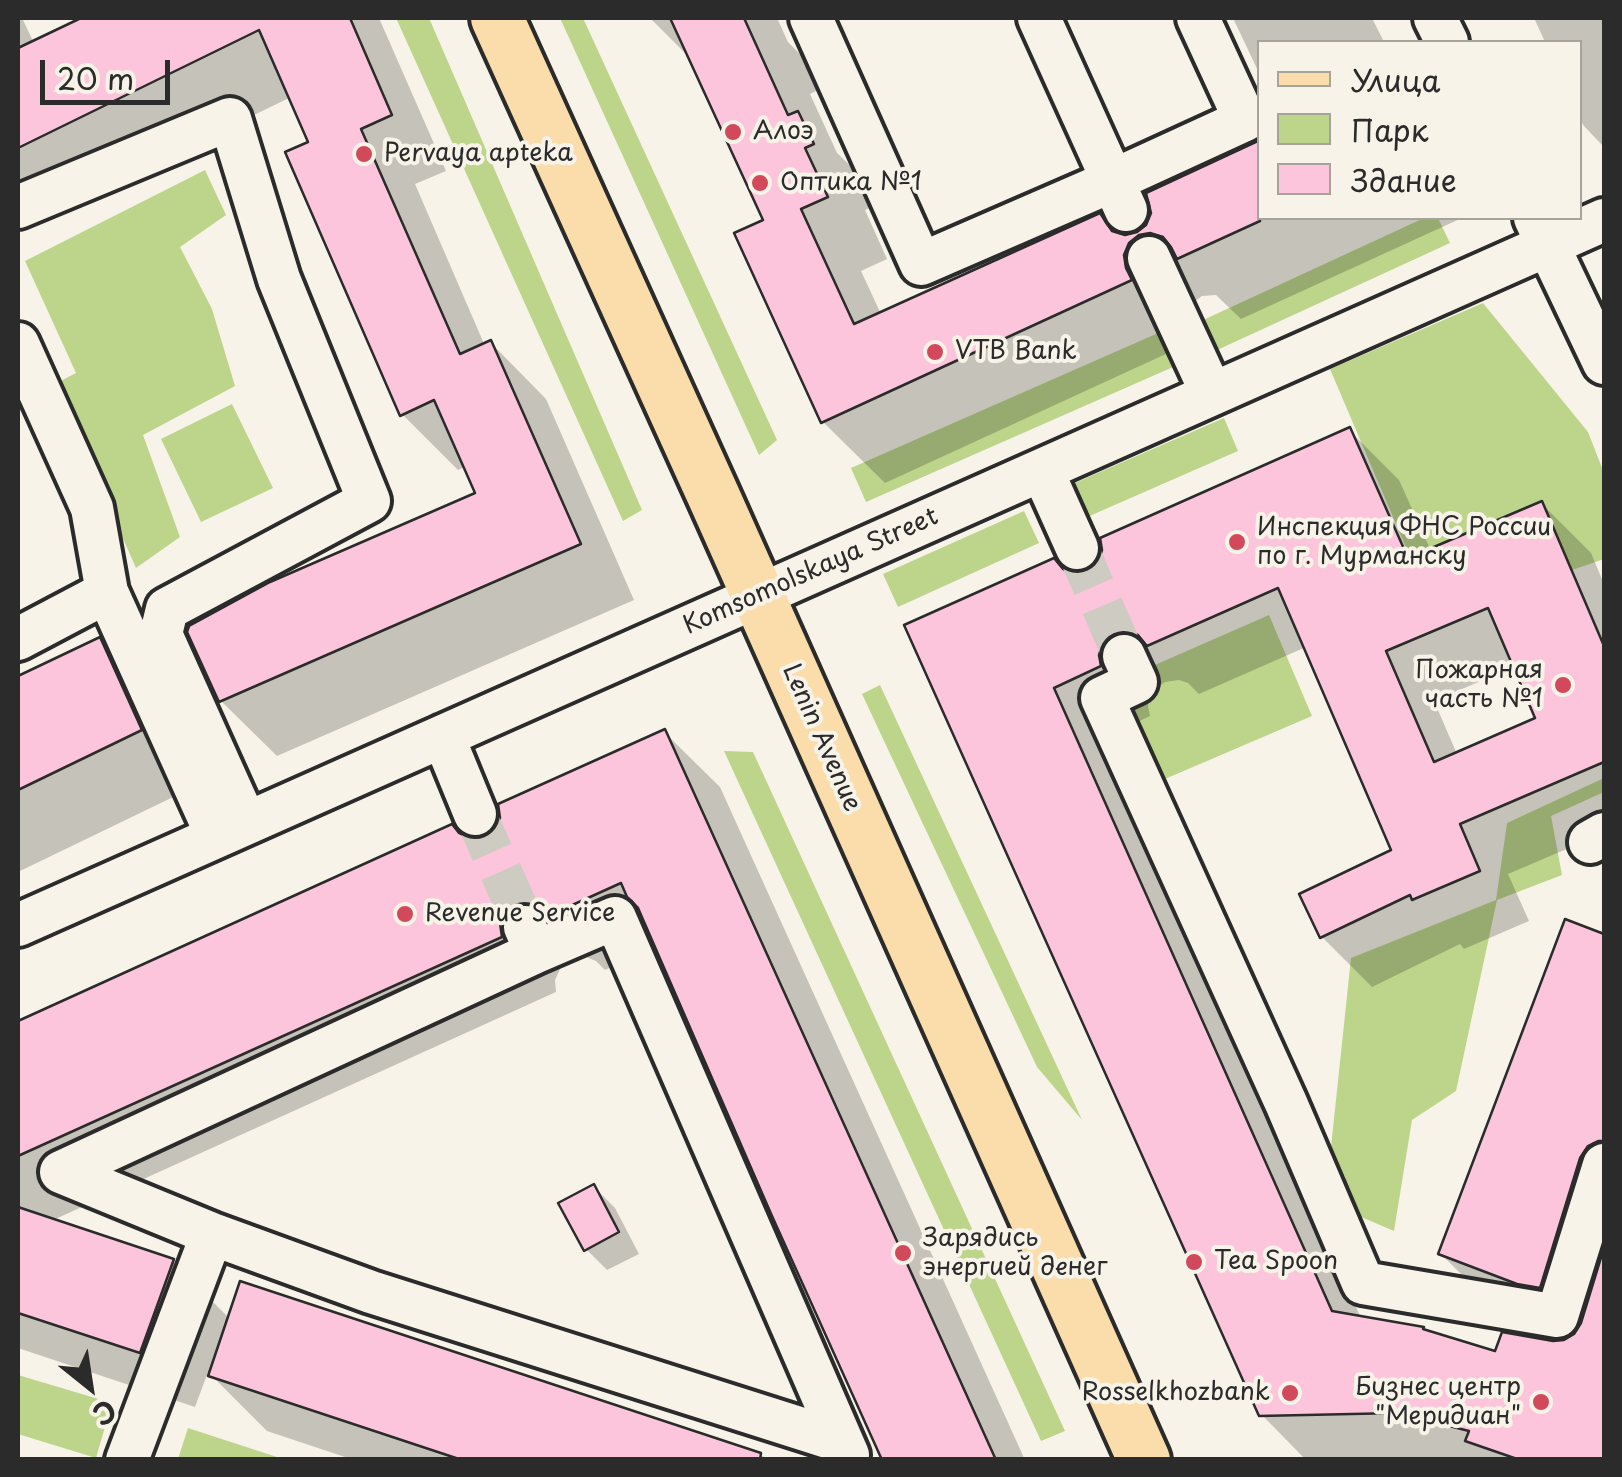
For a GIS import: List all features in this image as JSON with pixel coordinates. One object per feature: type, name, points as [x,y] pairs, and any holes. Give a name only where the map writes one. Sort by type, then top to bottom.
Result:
[{"type":"main road","name":"Lenin Avenue","points":[[497,18],[1144,1460]]},
{"type":"street","points":[[810,18],[921,264],[1119,196],[1244,120],[1198,18]]},
{"type":"street","points":[[1039,18],[1119,196]]},
{"type":"street","points":[[18,208],[230,120],[279,279],[368,501],[167,609],[161,634],[231,829]]},
{"type":"street","name":"Komsomolskaya Street","points":[[18,925],[1212,394],[1542,231],[1604,220]]},
{"type":"street","points":[[1542,231],[1604,363]]},
{"type":"street","points":[[1149,258],[1212,394]]},
{"type":"street","points":[[18,344],[92,508],[107,592],[231,829]]},
{"type":"street","points":[[1042,470],[1076,548]]},
{"type":"street","points":[[18,639],[107,592]]},
{"type":"street","points":[[1124,656],[1136,682],[1102,698],[1286,1103],[1363,1283],[1556,1316],[1604,1165]]},
{"type":"street","points":[[443,736],[475,814]]},
{"type":"street","points":[[615,918],[845,1450],[371,1292],[212,1234],[61,1172],[530,939],[615,918]]},
{"type":"street","points":[[127,1460],[212,1234]]},
{"type":"green space","points":[[396,18],[429,18],[642,510],[623,521]]},
{"type":"green space","points":[[560,18],[583,18],[777,440],[759,455]]},
{"type":"green space","points":[[205,170],[226,215],[180,247],[212,309],[235,386],[143,435],[180,537],[136,568],[55,384],[76,373],[25,261]]},
{"type":"green space","points":[[1420,220],[1439,220],[1450,243],[1215,351],[1201,321]]},
{"type":"green space","points":[[1483,303],[1588,432],[1604,473],[1604,559],[1572,570],[1542,501],[1410,557],[1330,369]]},
{"type":"green space","points":[[1165,330],[1180,364],[866,502],[851,468]]},
{"type":"green space","points":[[232,404],[273,488],[201,522],[161,439]]},
{"type":"green space","points":[[1224,418],[1238,451],[1085,518],[1070,485]]},
{"type":"green space","points":[[1024,511],[1039,543],[898,607],[883,574]]},
{"type":"green space","points":[[1269,615],[1312,716],[1158,782],[1123,700],[1148,668]]},
{"type":"green space","points":[[880,685],[1082,1120],[1037,1067],[862,694]]},
{"type":"green space","points":[[724,751],[753,752],[1065,1431],[1041,1441]]},
{"type":"green space","points":[[1604,778],[1604,792],[1551,816],[1562,875],[1497,900],[1456,1091],[1412,1120],[1394,1231],[1347,1211],[1345,1176],[1329,1166],[1351,958],[1496,900],[1507,823]]},
{"type":"green space","points":[[18,1375],[112,1403],[96,1458],[18,1434]]},
{"type":"green space","points":[[188,1428],[283,1459],[178,1459]]},
{"type":"building","points":[[81,18],[350,18],[392,115],[361,129],[460,354],[491,340],[581,544],[219,702],[187,632],[189,626],[270,582],[475,493],[434,400],[400,416],[285,152],[308,142],[259,30],[18,148],[18,48]]},
{"type":"building","points":[[670,18],[744,18],[788,115],[798,111],[814,144],[805,148],[828,197],[801,209],[854,324],[1100,213],[1112,231],[1125,235],[1137,232],[1146,225],[1151,213],[1146,193],[1257,141],[1260,221],[1177,259],[1163,237],[1139,235],[1129,243],[1124,255],[1132,280],[821,423],[734,233],[763,220]]},
{"type":"building","points":[[1350,427],[1408,558],[1542,501],[1604,646],[1604,762],[1460,824],[1480,871],[1412,900],[1410,895],[1320,938],[1299,894],[1391,850],[1278,588],[1147,646],[1138,635],[1127,631],[1114,633],[1103,642],[1101,666],[1054,688],[1332,1311],[1424,1327],[1495,1351],[1502,1332],[1564,1340],[1581,1323],[1604,1248],[1604,1460],[1520,1460],[1465,1441],[1469,1431],[1398,1413],[1259,1416],[904,625],[1054,558],[1063,569],[1074,573],[1086,571],[1098,562],[1100,538]],"holes":[[[1488,608],[1535,718],[1434,762],[1386,651]]]},
{"type":"building","points":[[100,637],[142,730],[18,790],[18,676]]},
{"type":"building","points":[[665,729],[996,1460],[882,1460],[638,908],[621,883],[548,916],[529,902],[514,905],[500,923],[502,937],[18,1156],[18,1021],[452,824],[471,839],[485,837],[500,818],[498,804]]},
{"type":"building","points":[[1565,919],[1604,934],[1604,1141],[1588,1146],[1580,1158],[1540,1288],[1517,1284],[1438,1254]]},
{"type":"building","points":[[594,1184],[619,1232],[584,1251],[558,1203]]},
{"type":"building","points":[[18,1207],[174,1259],[140,1353],[18,1313]]},
{"type":"building","points":[[240,1281],[761,1453],[760,1460],[462,1460],[208,1376]]},
{"type":"tunnel","points":[[1077,548],[1124,656]]},
{"type":"tunnel","points":[[475,814],[525,926]]},
{"type":"place","name":"Алоэ","points":[[733,132]]},
{"type":"place","name":"Pervaya apteka","points":[[364,154]]},
{"type":"place","name":"Оптика №1","points":[[760,183]]},
{"type":"place","name":"VTB Bank","points":[[935,352]]},
{"type":"place","name":"Инспекция ФНС России по г. Мурманску","points":[[1237,542]]},
{"type":"place","name":"Пожарная часть №1","points":[[1563,685]]},
{"type":"place","name":"Revenue Service","points":[[405,914]]},
{"type":"place","name":"Зарядись энергией денег","points":[[903,1253]]},
{"type":"place","name":"Tea Spoon","points":[[1194,1262]]},
{"type":"place","name":"Rosselkhozbank","points":[[1290,1393]]},
{"type":"place","name":"Бизнес центр \"Меридиан\"","points":[[1541,1402]]}]
